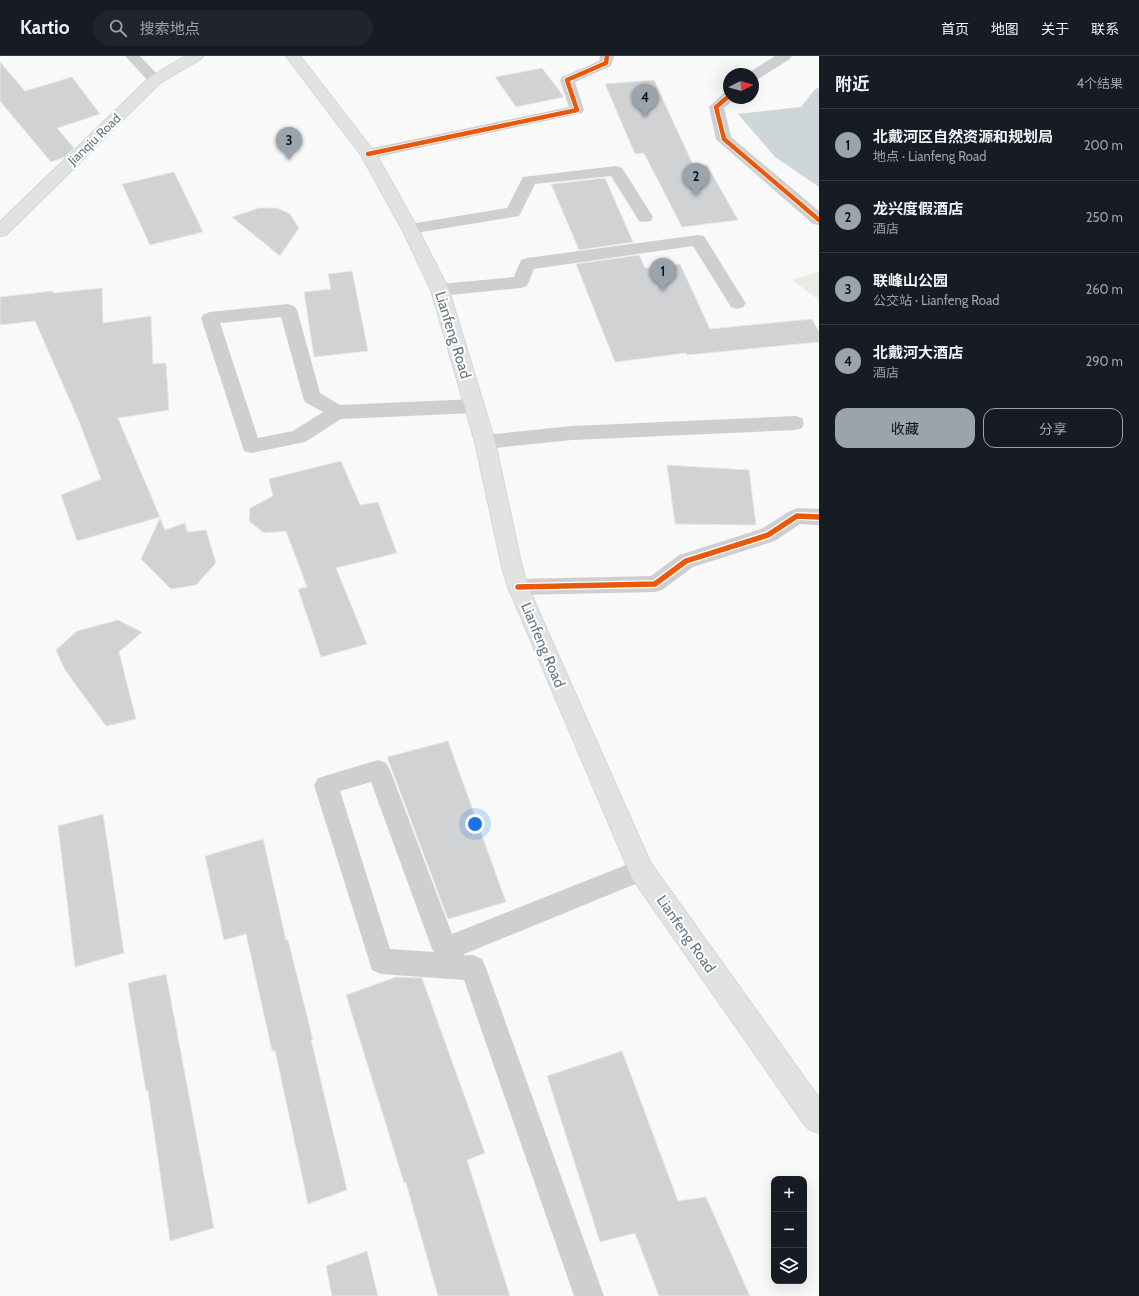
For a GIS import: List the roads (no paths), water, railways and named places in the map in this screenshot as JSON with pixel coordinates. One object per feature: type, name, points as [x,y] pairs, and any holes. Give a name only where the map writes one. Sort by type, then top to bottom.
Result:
[{"type":"main road","name":"Jianqiu Road","points":[[0,231],[155,80],[196,56]]},
{"type":"main road","name":"Lianfeng Road","points":[[294,56],[368,154],[410,229],[440,290],[485,442],[512,567],[518,587],[641,870],[813,1113],[819,1119]]},
{"type":"street","points":[[132,56],[155,80]]},
{"type":"street","points":[[368,154],[577,110],[567,80],[606,63],[607,56]]},
{"type":"street","points":[[759,72],[785,56]]},
{"type":"street","points":[[723,101],[716,107],[724,139],[819,220]]},
{"type":"street","points":[[410,229],[513,212],[529,180],[616,171],[645,217]]},
{"type":"street","points":[[440,290],[521,282],[527,264],[698,240],[737,303]]},
{"type":"street","points":[[337,412],[312,397],[288,310],[210,318],[251,446],[298,437],[337,412],[475,406]]},
{"type":"street","points":[[485,442],[572,433],[795,423]]},
{"type":"street","points":[[518,587],[655,584],[686,561],[768,535],[797,516],[819,516]]},
{"type":"street","points":[[589,1296],[473,968],[381,961],[326,785],[378,770],[445,949],[641,870]]},
{"type":"place","name":"北戴河大酒店","points":[[645,117]]},
{"type":"place","name":"联峰山公园","points":[[289,160]]},
{"type":"place","name":"龙兴度假酒店","points":[[696,196]]},
{"type":"place","name":"北戴河区自然资源和规划局","points":[[663,291]]}]
